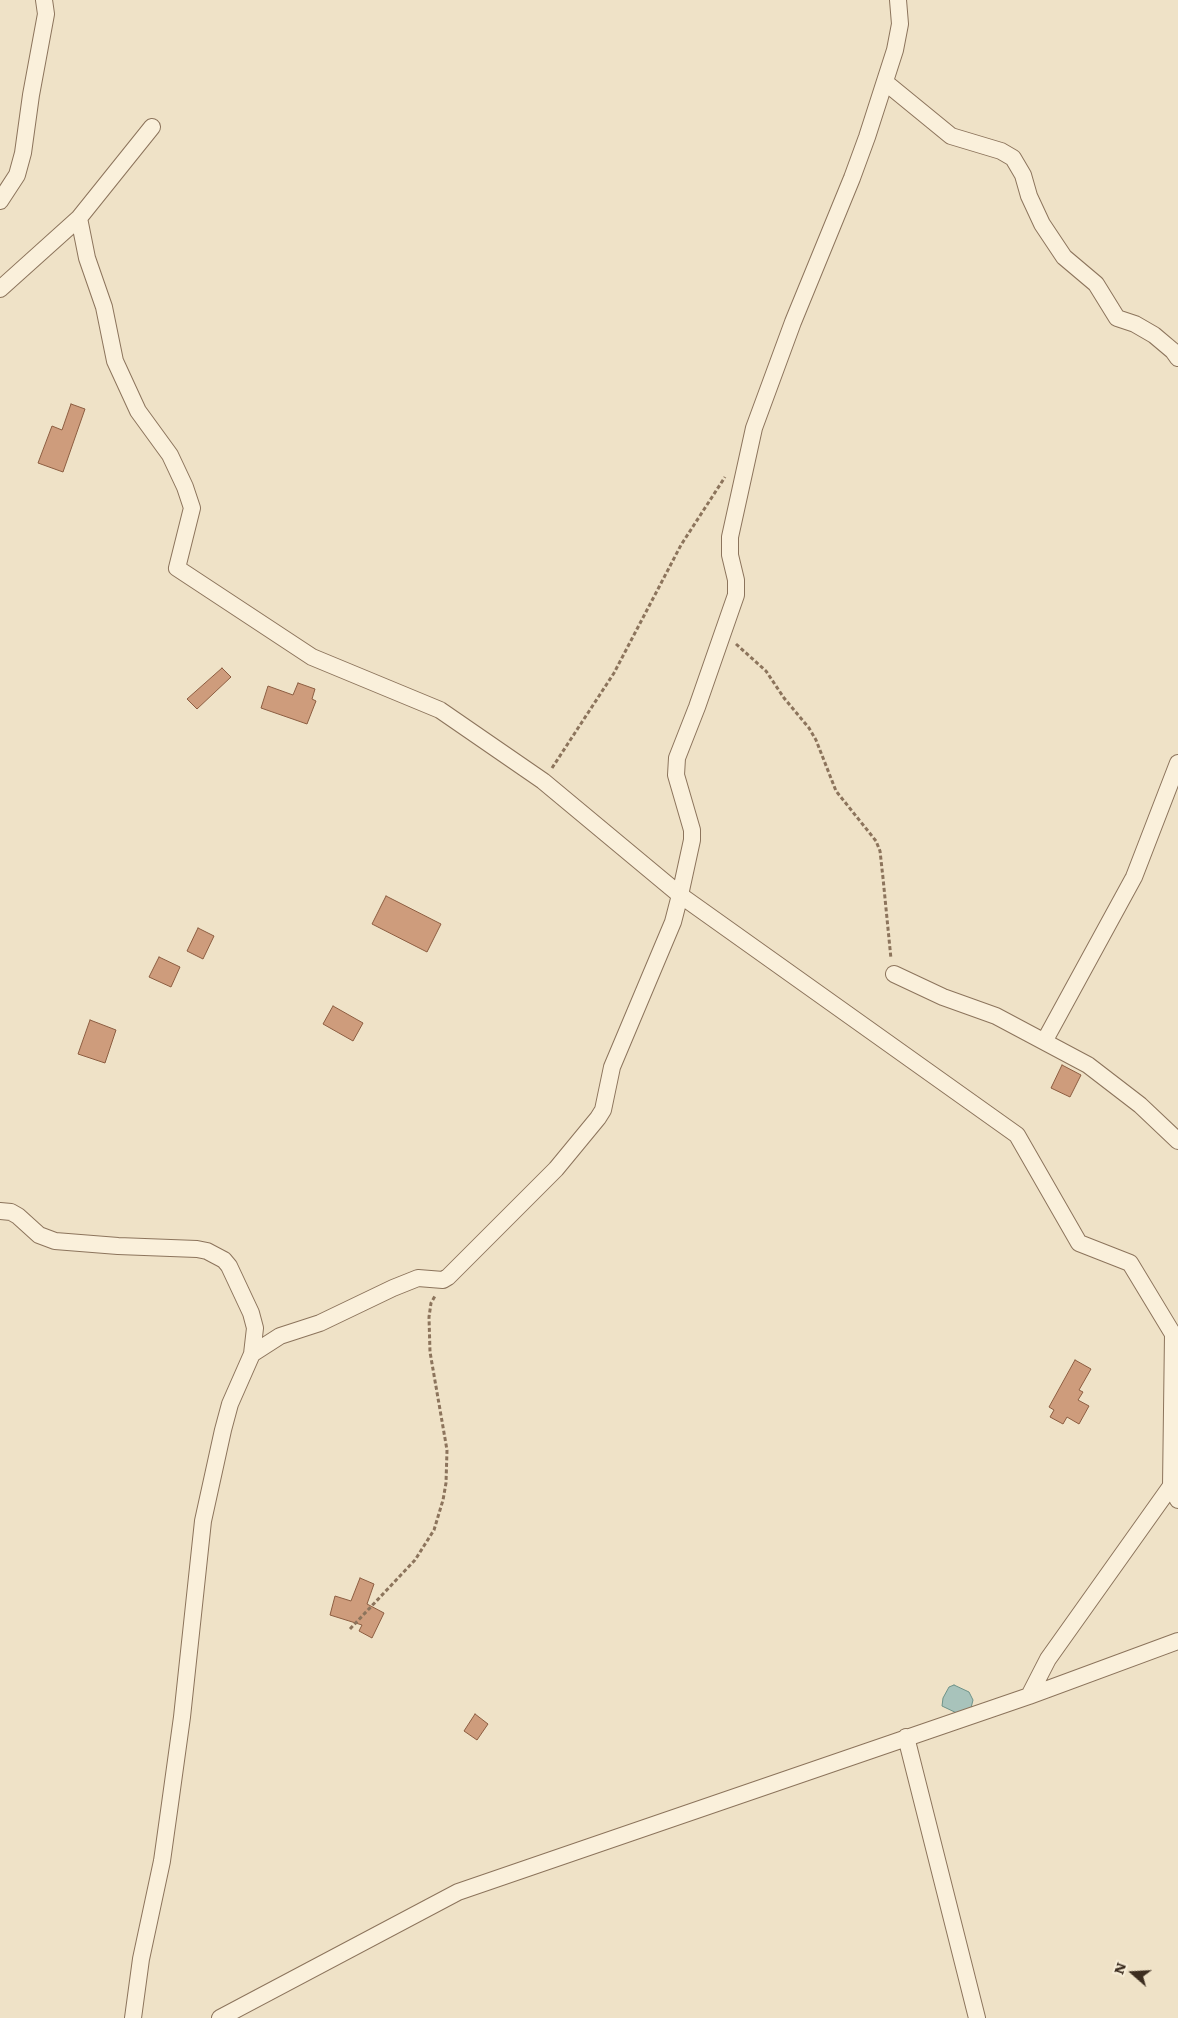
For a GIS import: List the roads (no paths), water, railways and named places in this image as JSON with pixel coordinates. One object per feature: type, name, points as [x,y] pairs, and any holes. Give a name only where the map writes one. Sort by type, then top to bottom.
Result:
[{"type":"street","points":[[0,201],[17,175],[23,153],[31,95],[46,14],[44,0]]},
{"type":"street","points":[[252,1354],[280,1336],[320,1323],[357,1304],[410,1281],[424,1277],[443,1280],[454,1273],[556,1169],[598,1118],[604,1106],[612,1067],[666,940],[680,895],[692,840],[692,830],[676,775],[677,758],[736,595],[736,580],[730,555],[730,537],[754,428],[792,322],[852,178],[886,82],[900,24],[898,0]]},
{"type":"street","points":[[886,82],[951,136],[1002,151],[1013,158],[1023,175],[1029,196],[1042,224],[1064,256],[1096,284],[1117,318],[1135,324],[1154,336],[1173,351],[1178,358]]},
{"type":"street","points":[[0,289],[79,218],[152,127]]},
{"type":"street","points":[[79,218],[87,258],[104,307],[115,361],[138,411],[170,455],[185,487],[192,508],[177,568],[312,657],[440,710],[543,781],[680,895],[1016,1135],[1079,1244],[1130,1263],[1173,1334],[1174,1493],[1048,1659],[1029,1696]]},
{"type":"street","points":[[1045,1040],[1134,877],[1178,763]]},
{"type":"street","points":[[894,974],[943,996],[996,1016],[1045,1040],[1088,1065],[1140,1105],[1178,1141]]},
{"type":"street","points":[[0,1211],[11,1212],[39,1234],[55,1241],[207,1251],[224,1260],[229,1266],[254,1321],[252,1354],[230,1404],[203,1521],[182,1717],[168,1820],[160,1870],[141,1959],[133,2018]]},
{"type":"street","points":[[220,2018],[458,1892],[1029,1696],[1178,1641]]},
{"type":"street","points":[[906,1737],[977,2018]]},
{"type":"water","points":[[954,1685],[969,1692],[973,1700],[970,1712],[963,1716],[942,1706],[943,1698],[949,1687]]}]
